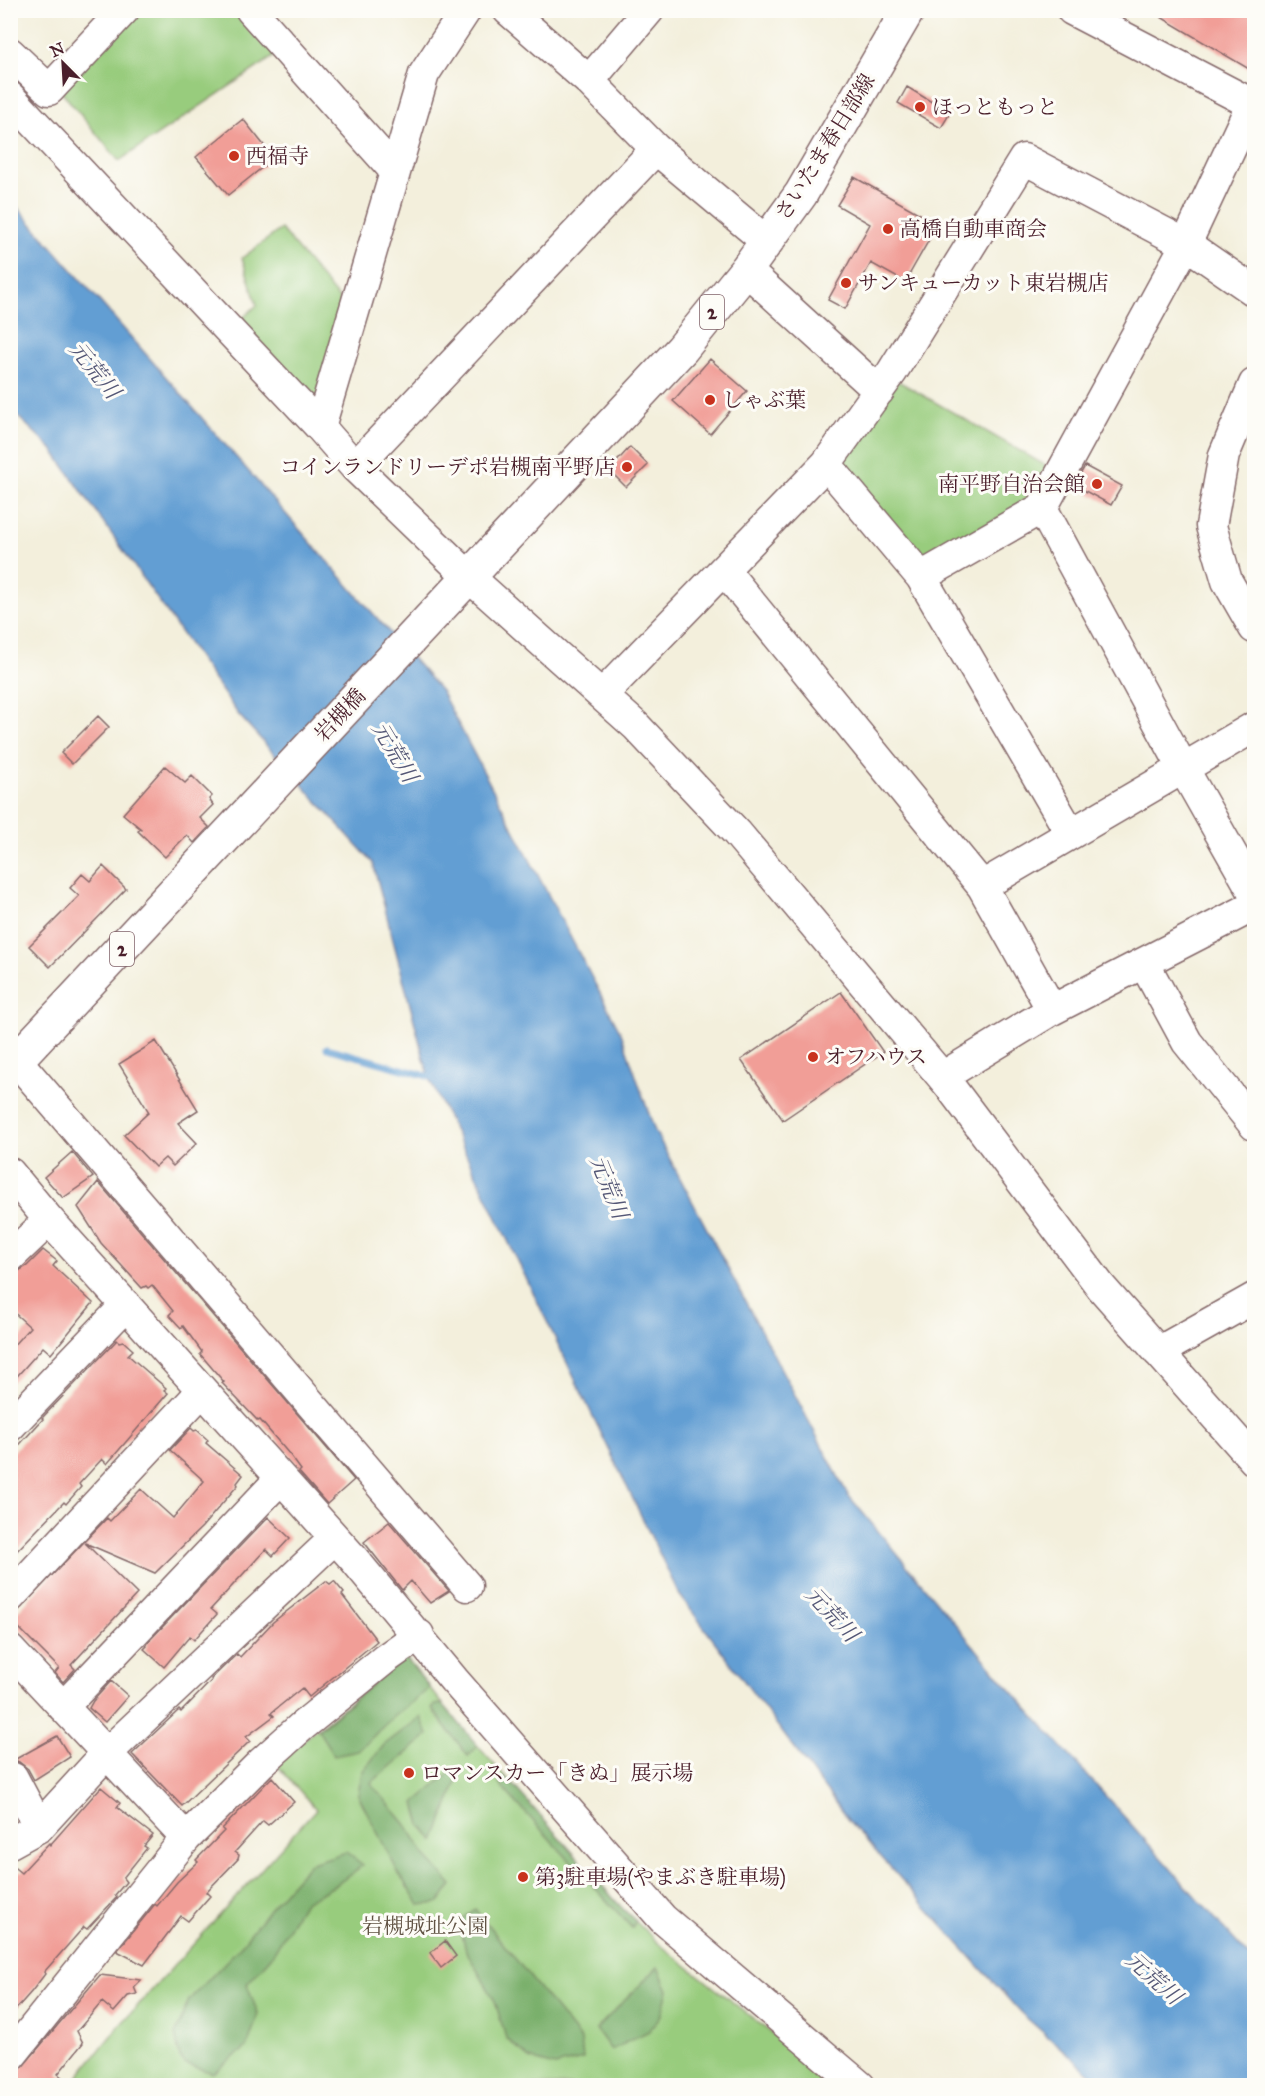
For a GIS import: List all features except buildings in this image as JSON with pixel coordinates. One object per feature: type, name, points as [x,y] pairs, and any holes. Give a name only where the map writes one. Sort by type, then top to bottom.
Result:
[{"type":"main road","name":"さいたま春日部線","points":[[458,588],[682,349],[746,270],[801,194],[908,10]]},
{"type":"main road","name":"岩槻橋","points":[[14,1064],[458,588]]},
{"type":"street","points":[[10,52],[49,90],[124,10]]},
{"type":"street","points":[[251,10],[395,171]]},
{"type":"street","points":[[320,427],[424,74],[465,10]]},
{"type":"street","points":[[508,10],[589,81],[656,149],[766,241]]},
{"type":"street","points":[[589,81],[649,10]]},
{"type":"street","points":[[921,578],[1042,508],[1186,244],[1254,103],[1072,10]]},
{"type":"street","points":[[10,97],[320,427],[458,588],[602,695],[636,726],[736,833],[942,1077],[1101,1287],[1254,1460]]},
{"type":"street","points":[[355,468],[656,149]]},
{"type":"street","points":[[602,695],[826,464],[879,391],[1024,159],[1186,244],[1254,291]]},
{"type":"street","points":[[746,270],[879,391]]},
{"type":"street","points":[[1254,384],[1224,455],[1211,526],[1227,581],[1254,628]]},
{"type":"street","points":[[826,464],[921,578],[1071,834]]},
{"type":"street","points":[[1042,508],[1254,893]]},
{"type":"street","points":[[724,570],[982,886],[1052,1010]]},
{"type":"street","points":[[982,886],[1254,726]]},
{"type":"street","points":[[942,1077],[1052,1010],[1254,906]]},
{"type":"street","points":[[1144,963],[1187,1042],[1254,1125]]},
{"type":"street","points":[[14,1064],[467,1586]]},
{"type":"street","points":[[10,1173],[49,1220],[335,1538],[454,1680],[663,1918],[860,2085]]},
{"type":"street","points":[[10,1257],[49,1220]]},
{"type":"street","points":[[1158,1352],[1254,1299]]},
{"type":"street","points":[[10,1426],[126,1305]]},
{"type":"street","points":[[10,1597],[202,1391]]},
{"type":"street","points":[[63,1707],[281,1478]]},
{"type":"street","points":[[10,1842],[39,1827],[106,1754],[335,1538]]},
{"type":"street","points":[[10,2056],[186,1838],[261,1762],[301,1727],[418,1635]]},
{"type":"street","points":[[10,1650],[186,1838]]},
{"type":"street","points":[[10,1777],[14,1778],[39,1827]]},
{"type":"green space","points":[[135,11],[235,11],[276,55],[119,161],[60,90]]},
{"type":"green space","points":[[281,229],[340,300],[342,329],[319,395],[305,402],[237,323],[257,305],[242,258]]},
{"type":"green space","points":[[898,381],[1050,468],[1027,503],[931,556],[917,553],[844,470],[842,449]]},
{"type":"green space","name":"岩槻城址公園","points":[[405,1657],[467,1734],[621,1907],[658,1943],[837,2085],[71,2086],[113,2033],[316,1809],[275,1763]]},
{"type":"green space","points":[[405,1657],[430,1688],[394,1716],[358,1751],[334,1756],[318,1730]]},
{"type":"green space","points":[[443,1704],[478,1746],[468,1756],[432,1709],[435,1705]]},
{"type":"green space","points":[[421,1717],[428,1735],[371,1783],[407,1826],[424,1854],[452,1885],[439,1903],[419,1905],[399,1874],[358,1795],[362,1772],[384,1745]]},
{"type":"green space","points":[[455,1768],[459,1777],[434,1841],[421,1825],[415,1803]]},
{"type":"green space","points":[[506,1777],[636,1921],[632,1928],[499,1784]]},
{"type":"green space","points":[[346,1852],[363,1865],[336,1885],[304,1902],[271,1957],[247,1984],[258,2014],[247,2047],[213,2073],[185,2064],[180,2058],[175,2035],[189,2000],[239,1948],[309,1864]]},
{"type":"green space","points":[[475,1909],[581,2040],[583,2059],[555,2066],[530,2059],[506,2038],[495,2001],[466,1951],[459,1922]]},
{"type":"green space","points":[[658,1967],[668,1990],[662,2014],[649,2031],[611,2050],[596,2029]]},
{"type":"water","name":"元荒川","points":[[10,199],[441,691],[621,1033],[655,1131],[848,1495],[1002,1680],[1254,1962],[1254,2085],[1103,2085],[1021,2013],[848,1820],[679,1594],[429,1078],[373,863],[238,714],[52,449],[11,410]]},
{"type":"waterway","points":[[327,1048],[438,1079]]},
{"type":"place","name":"ほっともっと","points":[[920,107]]},
{"type":"place","name":"西福寺","points":[[234,156]]},
{"type":"place","name":"高橋自動車商会","points":[[888,229]]},
{"type":"place","name":"サンキューカット東岩槻店","points":[[846,283]]},
{"type":"place","name":"しゃぶ葉","points":[[710,400]]},
{"type":"place","name":"コインランドリーデポ岩槻南平野店","points":[[627,467]]},
{"type":"place","name":"南平野自治会館","points":[[1097,484]]},
{"type":"place","name":"オフハウス","points":[[813,1057]]},
{"type":"place","name":"ロマンスカー「きぬ」展示場","points":[[409,1773]]},
{"type":"place","name":"第3駐車場(やまぶき駐車場)","points":[[523,1877]]}]
